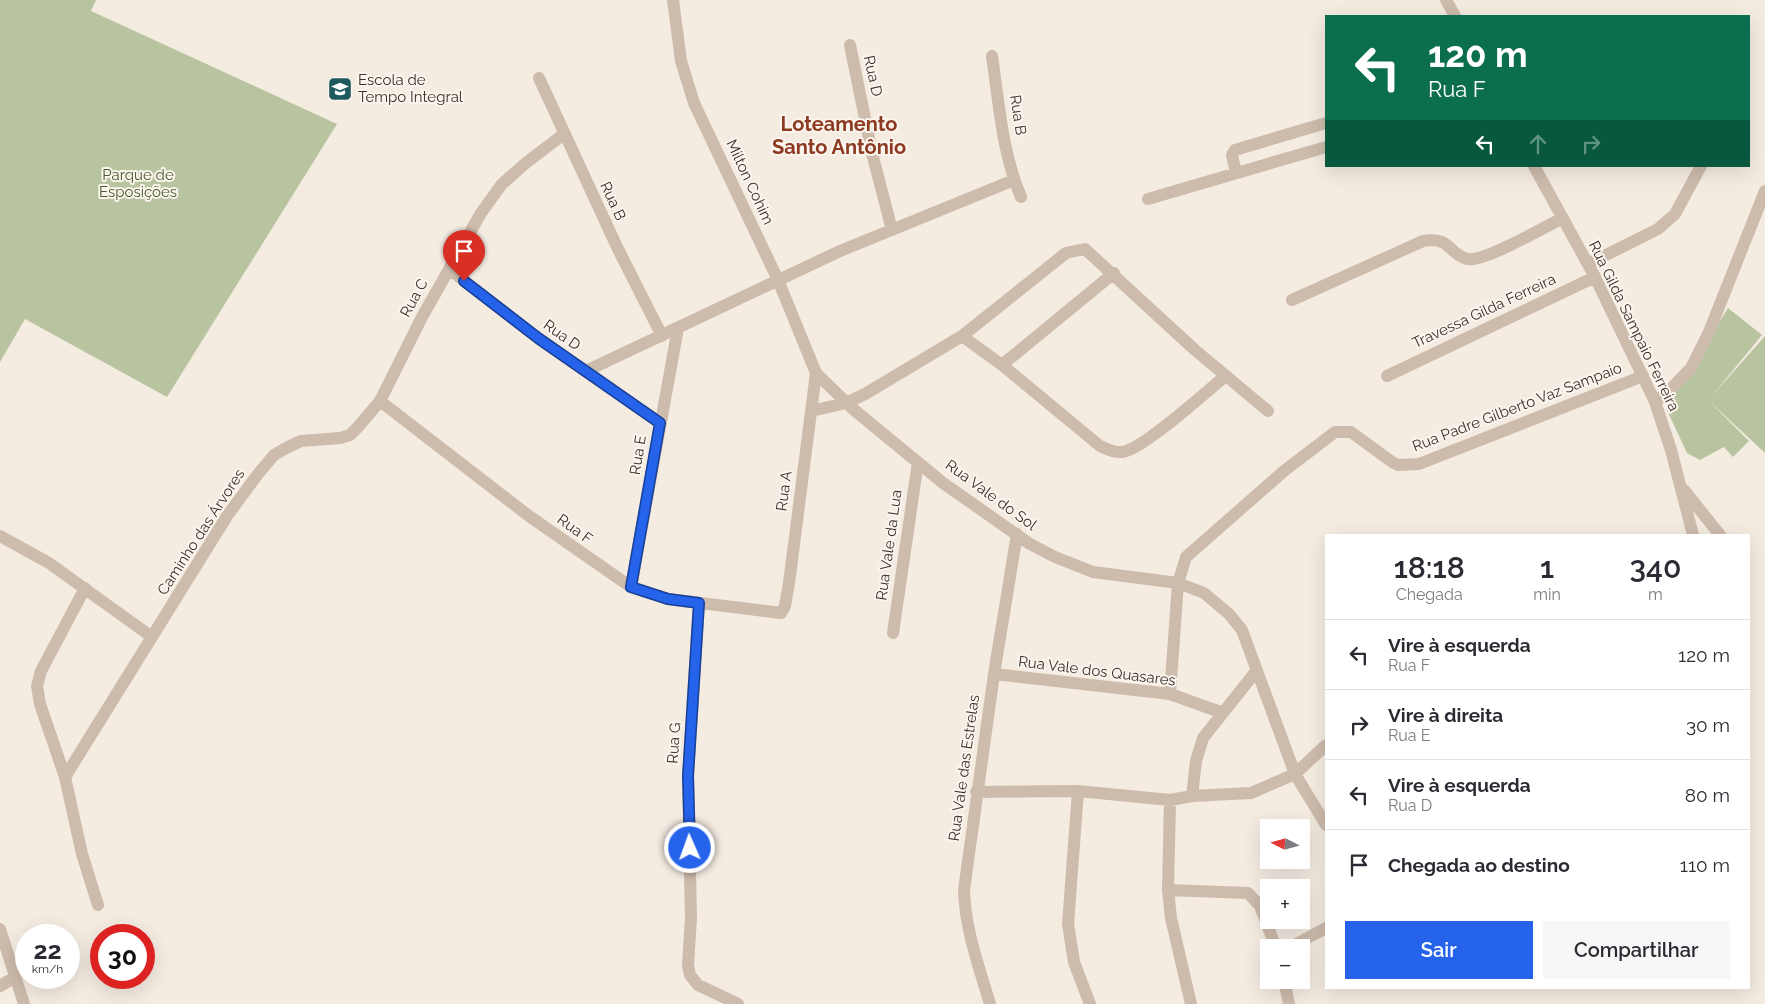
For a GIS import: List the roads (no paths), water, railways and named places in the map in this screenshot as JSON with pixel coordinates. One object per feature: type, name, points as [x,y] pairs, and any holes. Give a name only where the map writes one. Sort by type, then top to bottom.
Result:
[{"type":"street","name":"Milton Cohim","points":[[673,0],[681,61],[694,103],[778,280],[816,373]]},
{"type":"street","points":[[1446,0],[1454,15]]},
{"type":"street","name":"Rua D","points":[[850,45],[872,153],[892,230]]},
{"type":"street","name":"Rua B","points":[[992,56],[1004,132],[1014,180],[1021,197]]},
{"type":"street","name":"Rua B","points":[[539,78],[564,134],[662,336]]},
{"type":"street","points":[[1236,172],[1232,155],[1235,150],[1325,123]]},
{"type":"street","name":"Rua C","points":[[340,438],[354,432],[380,401],[422,317],[481,213],[502,184],[564,134]]},
{"type":"street","points":[[1148,199],[1325,147]]},
{"type":"street","name":"Rua Gilda Sampaio Ferreira","points":[[1535,167],[1588,264],[1655,402],[1682,487],[1689,534]]},
{"type":"street","points":[[1588,264],[1658,229],[1675,214],[1700,167]]},
{"type":"street","points":[[586,371],[778,280],[892,230],[1014,180]]},
{"type":"street","points":[[1655,402],[1670,391],[1691,368],[1709,332],[1765,191]]},
{"type":"street","points":[[1292,300],[1423,241],[1439,240],[1468,259],[1476,259],[1497,251],[1562,218]]},
{"type":"street","points":[[811,411],[846,403],[865,394],[962,336],[1058,259],[1073,250],[1085,248],[1224,374],[1268,411]]},
{"type":"street","name":"Rua D","points":[[449,269],[538,338],[660,423]]},
{"type":"street","points":[[1002,365],[1114,273]]},
{"type":"street","name":"Travessa Gilda Ferreira","points":[[1387,376],[1595,278]]},
{"type":"street","name":"Rua E","points":[[631,587],[678,328]]},
{"type":"street","points":[[962,336],[1002,365],[1100,446],[1110,451],[1123,452],[1170,423],[1223,378],[1224,374]]},
{"type":"street","name":"Rua Vale do Sol","points":[[816,373],[846,403],[918,462],[1017,534],[1055,558],[1093,572],[1178,583],[1204,593],[1229,614],[1242,630],[1295,774]]},
{"type":"street","name":"Rua A","points":[[781,613],[785,606],[816,373]]},
{"type":"street","name":"Rua Padre Gilberto Vaz Sampaio","points":[[1170,694],[1178,583],[1186,557],[1284,471],[1338,431],[1351,432],[1398,465],[1419,464],[1643,376]]},
{"type":"street","name":"Rua F","points":[[380,401],[529,516],[631,587],[668,599],[781,613]]},
{"type":"street","name":"Caminho das Árvores","points":[[65,777],[228,516],[274,456],[301,441],[340,438]]},
{"type":"street","name":"Rua Vale da Lua","points":[[893,633],[918,462]]},
{"type":"street","points":[[1682,487],[1719,534]]},
{"type":"street","name":"Rua Vale das Estrelas","points":[[990,1004],[964,908],[964,890],[976,792],[1017,534]]},
{"type":"street","points":[[0,536],[49,563],[152,636]]},
{"type":"street","points":[[85,588],[41,671],[37,686],[40,704],[65,777],[82,854],[98,905]]},
{"type":"street","name":"Rua G","points":[[699,603],[688,776],[691,866],[688,965],[694,982],[706,990],[738,1004]]},
{"type":"street","points":[[1192,796],[1193,774],[1203,738],[1257,670]]},
{"type":"street","name":"Rua Vale dos Quasares","points":[[994,674],[1170,694],[1223,713]]},
{"type":"street","points":[[976,792],[1078,791],[1170,800],[1192,796],[1251,793],[1270,787],[1295,774],[1325,747]]},
{"type":"street","points":[[1295,774],[1325,823]]},
{"type":"street","points":[[1078,791],[1068,924],[1074,962],[1090,1004]]},
{"type":"street","points":[[1170,800],[1168,890],[1171,918],[1190,1004]]},
{"type":"street","points":[[1168,890],[1248,893],[1260,906],[1273,939]]},
{"type":"street","points":[[0,929],[15,977],[0,986]]},
{"type":"street","points":[[1305,939],[1325,929]]},
{"type":"street","points":[[19,989],[24,1004]]},
{"type":"street","points":[[1286,989],[1289,1004]]},
{"type":"place","name":"Escola de Tempo Integral","points":[[340,89]]},
{"type":"district","name":"Loteamento Santo Antônio","points":[[839,136]]},
{"type":"park label","name":"Parque de Esposições","points":[[138,184]]}]
